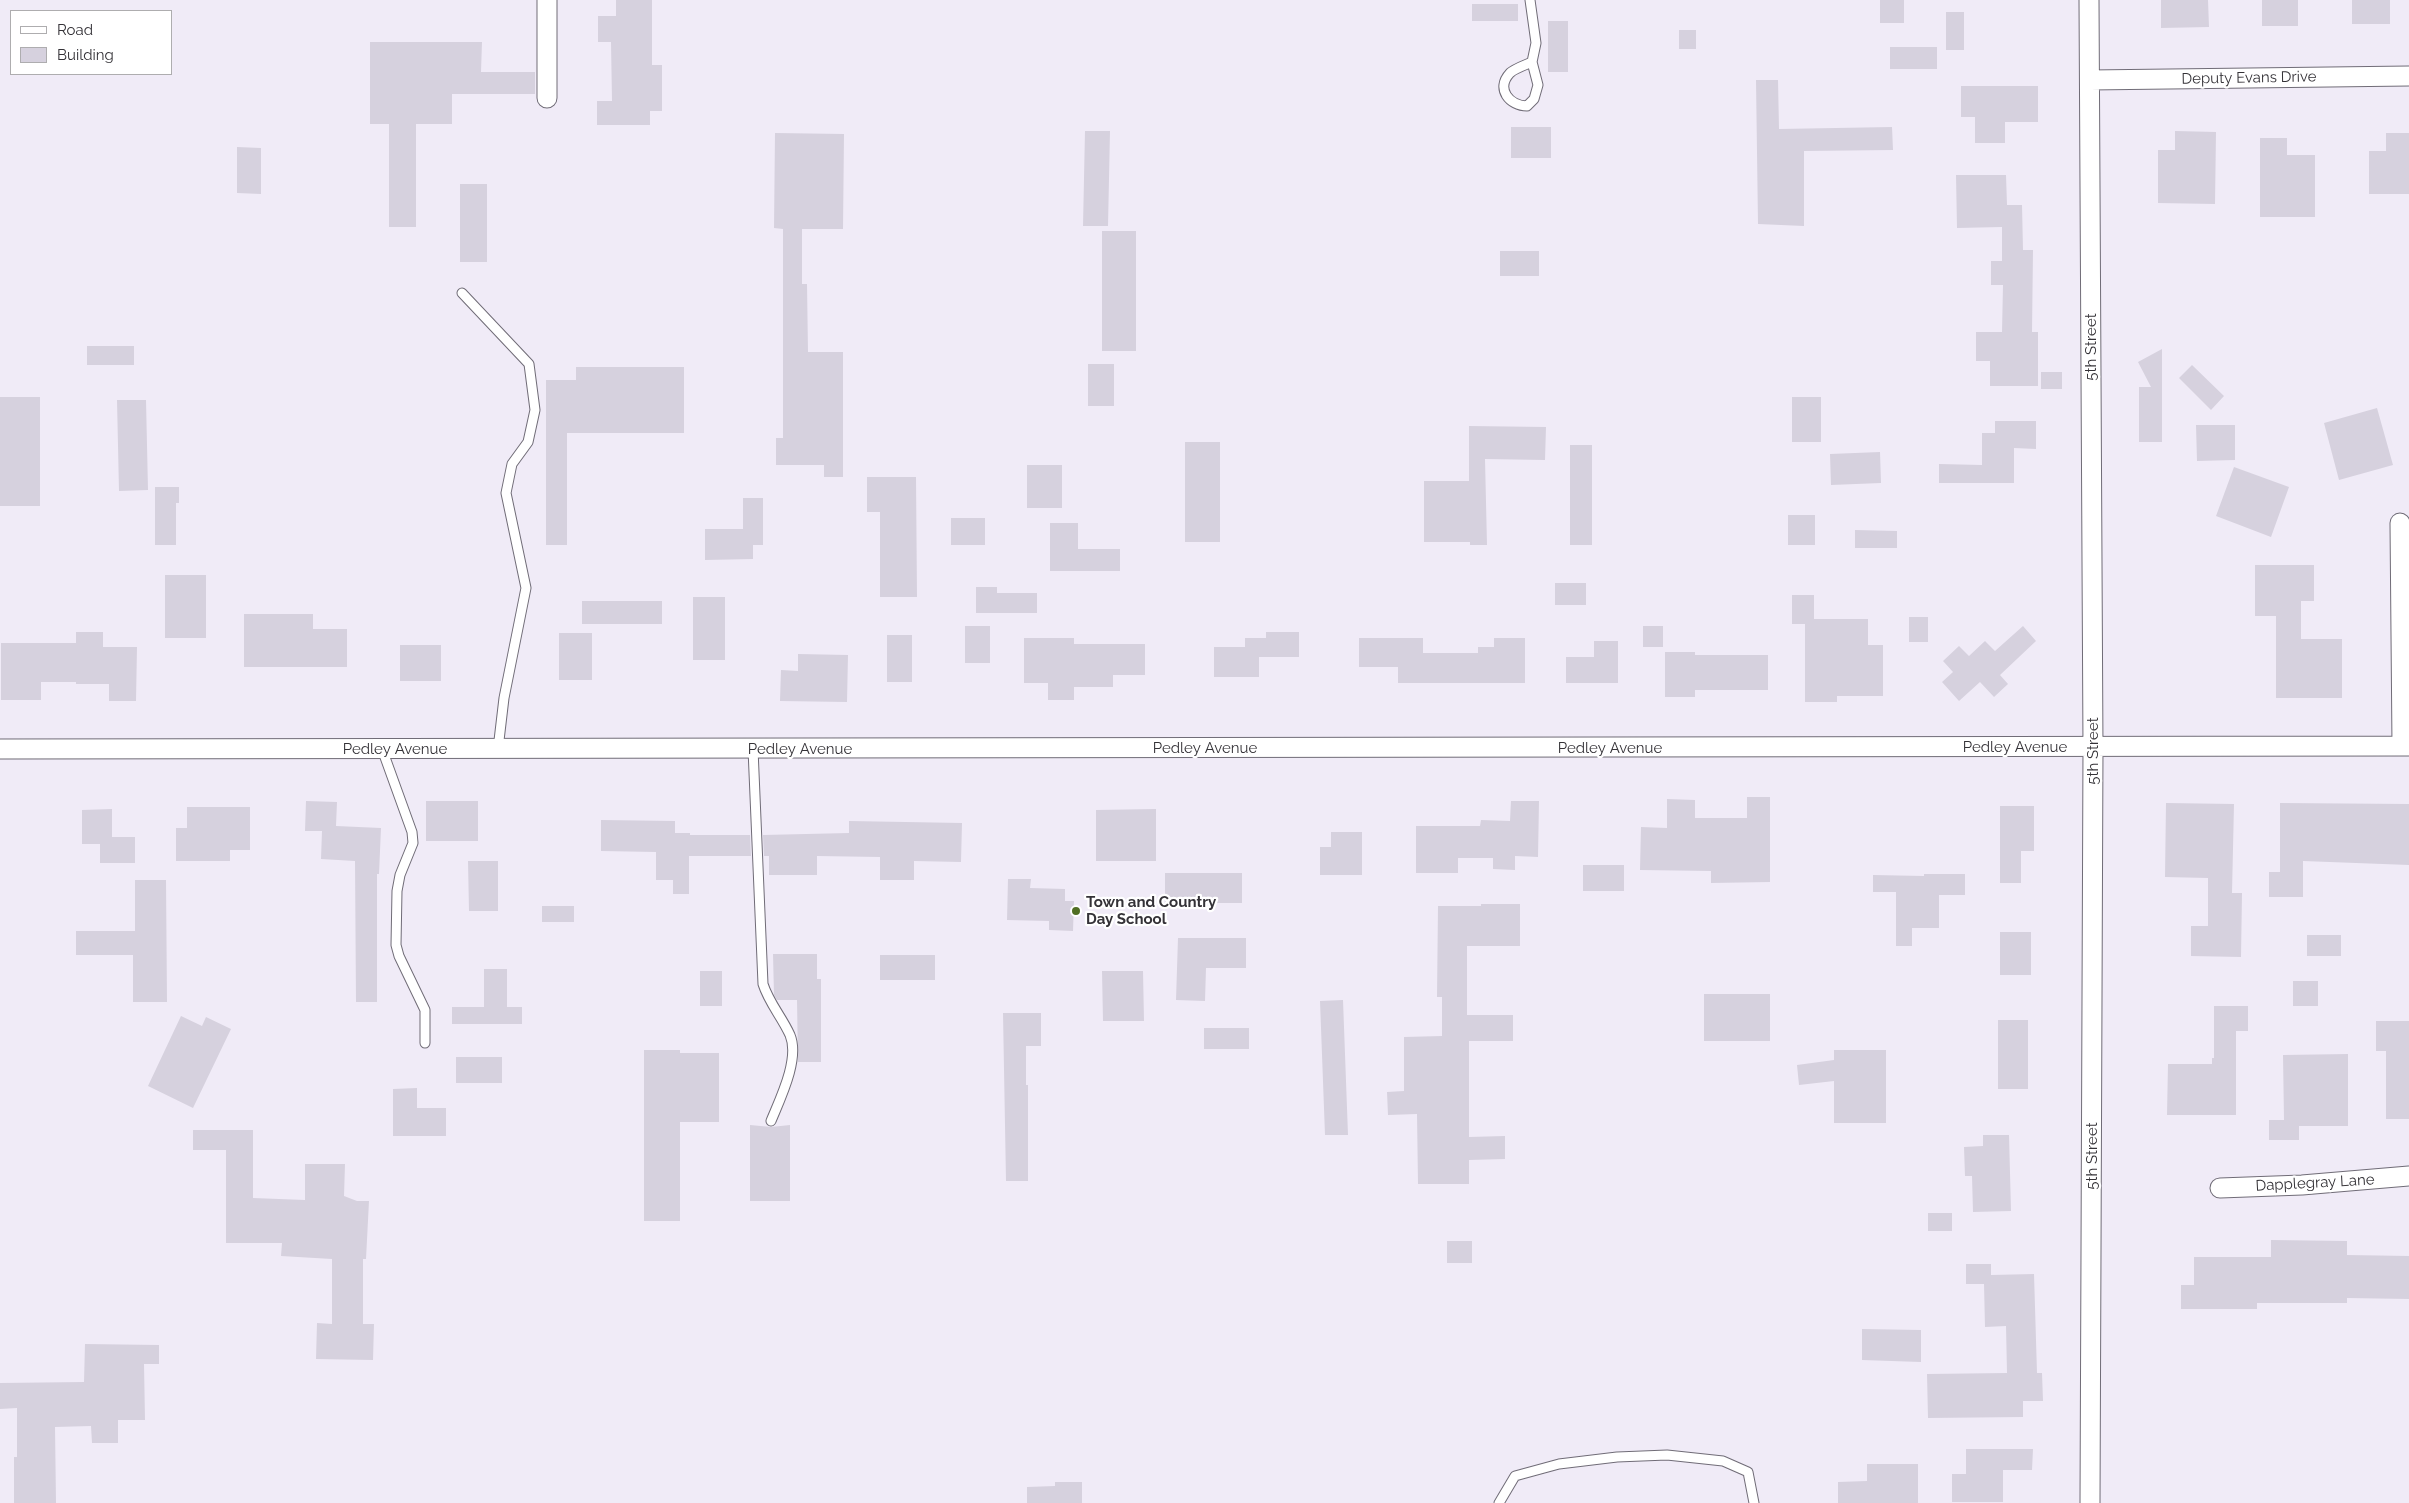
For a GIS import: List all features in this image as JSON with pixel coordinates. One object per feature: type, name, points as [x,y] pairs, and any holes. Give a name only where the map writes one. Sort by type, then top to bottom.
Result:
[{"type":"street","points":[[547,0],[547,98]]},
{"type":"street","name":"5th Street","points":[[2089,0],[2093,747],[2090,1503]]},
{"type":"street","name":"Deputy Evans Drive","points":[[2090,80],[2409,76]]},
{"type":"street","points":[[2400,523],[2406,746]]},
{"type":"street","name":"Pedley Avenue","points":[[0,749],[2406,746]]},
{"type":"street","name":"Dapplegray Lane","points":[[2220,1188],[2302,1186],[2409,1176]]},
{"type":"lane","points":[[1530,0],[1536,43],[1532,62],[1538,85],[1534,99],[1528,106],[1518,106],[1510,102],[1505,93],[1505,83],[1510,73],[1532,62]]},
{"type":"lane","points":[[462,293],[529,364],[535,410],[528,442],[512,464],[506,493],[526,588],[504,698],[498,749]]},
{"type":"lane","points":[[382,749],[412,832],[413,843],[400,875],[397,891],[396,945],[399,956],[425,1010],[425,1044]]},
{"type":"lane","points":[[753,749],[763,984],[773,1008],[790,1037],[792,1048],[787,1077],[771,1121]]},
{"type":"lane","points":[[1499,1503],[1515,1476],[1559,1464],[1617,1457],[1667,1455],[1723,1461],[1748,1472],[1754,1503]]},
{"type":"building","points":[[616,0],[652,0],[652,65],[662,65],[662,111],[650,111],[650,125],[597,125],[597,101],[612,101],[611,42],[598,42],[598,16],[616,16]]},
{"type":"building","points":[[1880,0],[1904,0],[1904,23],[1880,23]]},
{"type":"building","points":[[2161,0],[2208,0],[2209,27],[2161,28]]},
{"type":"building","points":[[2262,0],[2298,0],[2298,26],[2262,26]]},
{"type":"building","points":[[2352,0],[2390,0],[2390,24],[2352,24]]},
{"type":"building","points":[[1472,4],[1518,4],[1518,21],[1472,21]]},
{"type":"building","points":[[1946,12],[1964,12],[1964,50],[1946,50]]},
{"type":"building","points":[[1548,21],[1568,21],[1568,72],[1548,72]]},
{"type":"building","points":[[1679,30],[1696,30],[1696,49],[1679,49]]},
{"type":"building","points":[[370,42],[482,42],[481,72],[535,72],[535,94],[452,94],[452,124],[416,124],[416,227],[389,227],[389,124],[370,124]]},
{"type":"building","points":[[1890,47],[1937,47],[1937,69],[1890,69]]},
{"type":"building","points":[[1756,80],[1778,80],[1779,129],[1892,127],[1893,150],[1804,151],[1804,226],[1758,224]]},
{"type":"building","points":[[1961,86],[2038,86],[2038,122],[2005,122],[2005,143],[1975,143],[1975,117],[1961,117]]},
{"type":"building","points":[[1511,127],[1551,127],[1551,158],[1511,158]]},
{"type":"building","points":[[1085,131],[1110,131],[1108,226],[1083,226]]},
{"type":"building","points":[[2175,131],[2216,132],[2215,204],[2158,203],[2158,150],[2175,150]]},
{"type":"building","points":[[775,133],[844,134],[843,229],[802,229],[802,284],[807,284],[808,352],[843,352],[843,477],[824,477],[824,465],[776,465],[776,438],[783,438],[783,229],[774,228]]},
{"type":"building","points":[[2386,133],[2409,133],[2409,194],[2369,194],[2369,151],[2386,151]]},
{"type":"building","points":[[2260,138],[2287,138],[2287,155],[2315,155],[2315,217],[2260,217]]},
{"type":"building","points":[[237,147],[261,148],[261,194],[237,193]]},
{"type":"building","points":[[1956,175],[2006,175],[2007,205],[2022,205],[2023,250],[2033,250],[2032,332],[2038,332],[2038,386],[1990,386],[1990,361],[1976,361],[1976,332],[2002,332],[2003,285],[1991,285],[1991,261],[2002,261],[2002,227],[1957,228]]},
{"type":"building","points":[[460,184],[487,184],[487,262],[460,262]]},
{"type":"building","points":[[1102,231],[1136,231],[1136,351],[1102,351]]},
{"type":"building","points":[[1500,251],[1539,251],[1539,276],[1500,276]]},
{"type":"building","points":[[87,346],[134,346],[134,365],[87,365]]},
{"type":"building","points":[[2162,349],[2162,442],[2139,442],[2139,387],[2151,387],[2138,362]]},
{"type":"building","points":[[1088,364],[1114,364],[1114,406],[1088,406]]},
{"type":"building","points":[[2192,365],[2224,396],[2211,410],[2179,378]]},
{"type":"building","points":[[576,367],[684,367],[684,433],[567,433],[567,545],[546,545],[546,380],[576,380]]},
{"type":"building","points":[[2041,372],[2062,372],[2062,389],[2041,389]]},
{"type":"building","points":[[0,397],[40,397],[40,506],[0,506]]},
{"type":"building","points":[[1792,397],[1821,397],[1821,442],[1792,442]]},
{"type":"building","points":[[117,400],[146,400],[148,490],[119,491]]},
{"type":"building","points":[[2377,408],[2393,465],[2339,480],[2324,423]]},
{"type":"building","points":[[1995,421],[2036,421],[2036,449],[2014,448],[2014,483],[1939,483],[1939,464],[1982,465],[1982,433],[1995,433]]},
{"type":"building","points":[[2196,425],[2235,425],[2235,460],[2197,461]]},
{"type":"building","points":[[1469,426],[1546,427],[1545,460],[1485,459],[1487,545],[1470,545],[1470,542],[1424,542],[1424,481],[1469,481]]},
{"type":"building","points":[[1185,442],[1220,442],[1220,542],[1185,542]]},
{"type":"building","points":[[1570,445],[1592,445],[1592,545],[1570,545]]},
{"type":"building","points":[[1880,452],[1881,483],[1831,485],[1830,454]]},
{"type":"building","points":[[1027,465],[1062,465],[1062,508],[1027,508]]},
{"type":"building","points":[[2234,467],[2289,487],[2271,537],[2216,516]]},
{"type":"building","points":[[867,477],[916,477],[917,597],[880,597],[880,512],[867,512]]},
{"type":"building","points":[[155,487],[179,487],[179,503],[176,503],[176,545],[155,545]]},
{"type":"building","points":[[743,498],[763,498],[763,545],[753,545],[753,559],[705,560],[705,529],[743,529]]},
{"type":"building","points":[[1788,515],[1815,515],[1815,545],[1788,545]]},
{"type":"building","points":[[951,518],[985,518],[985,545],[951,545]]},
{"type":"building","points":[[1050,523],[1078,523],[1078,549],[1120,549],[1120,571],[1050,571]]},
{"type":"building","points":[[1855,530],[1897,531],[1897,548],[1855,548]]},
{"type":"building","points":[[2255,565],[2314,565],[2314,601],[2301,601],[2301,639],[2342,639],[2342,698],[2276,698],[2276,616],[2255,616]]},
{"type":"building","points":[[165,575],[206,575],[206,638],[165,638]]},
{"type":"building","points":[[1555,583],[1586,583],[1586,605],[1555,605]]},
{"type":"building","points":[[976,587],[997,587],[997,593],[1037,593],[1037,613],[976,613]]},
{"type":"building","points":[[1792,595],[1814,595],[1814,619],[1868,619],[1868,645],[1883,645],[1883,696],[1837,696],[1837,702],[1805,702],[1805,624],[1792,624]]},
{"type":"building","points":[[693,597],[725,597],[725,660],[693,660]]},
{"type":"building","points":[[582,601],[662,601],[662,624],[582,624]]},
{"type":"building","points":[[244,614],[313,614],[313,629],[347,629],[347,667],[244,667]]},
{"type":"building","points":[[1909,617],[1928,617],[1928,642],[1909,642]]},
{"type":"building","points":[[965,626],[990,626],[990,663],[965,663]]},
{"type":"building","points":[[1643,626],[1663,626],[1663,647],[1643,647]]},
{"type":"building","points":[[2023,626],[2036,641],[2000,675],[2008,684],[1994,697],[1980,682],[1959,701],[1942,682],[1953,672],[1943,661],[1959,646],[1969,656],[1985,641],[1995,651]]},
{"type":"building","points":[[76,632],[103,632],[103,647],[137,647],[136,701],[109,701],[109,684],[76,684],[76,682],[41,682],[41,700],[1,700],[1,643],[76,643]]},
{"type":"building","points":[[1266,632],[1299,632],[1299,657],[1259,657],[1259,677],[1214,677],[1214,647],[1245,647],[1245,638],[1266,638]]},
{"type":"building","points":[[559,633],[592,633],[592,680],[559,680]]},
{"type":"building","points":[[887,635],[912,635],[912,682],[887,682]]},
{"type":"building","points":[[1024,638],[1074,638],[1074,644],[1145,644],[1145,675],[1113,675],[1113,687],[1074,687],[1074,700],[1048,700],[1048,683],[1024,683]]},
{"type":"building","points":[[1359,638],[1423,638],[1423,653],[1478,653],[1478,647],[1494,647],[1494,638],[1525,638],[1525,683],[1398,683],[1398,667],[1359,667]]},
{"type":"building","points":[[1594,641],[1618,641],[1618,683],[1566,683],[1566,657],[1594,657]]},
{"type":"building","points":[[400,645],[441,645],[441,681],[400,681]]},
{"type":"building","points":[[1665,652],[1695,652],[1695,655],[1768,655],[1768,690],[1695,690],[1695,697],[1665,697]]},
{"type":"building","points":[[798,654],[848,655],[847,702],[780,701],[781,670],[798,671]]},
{"type":"building","points":[[1747,797],[1770,797],[1770,882],[1711,883],[1711,871],[1640,870],[1641,827],[1667,828],[1667,799],[1695,800],[1695,818],[1747,818]]},
{"type":"building","points":[[306,801],[337,802],[336,826],[381,828],[379,874],[377,874],[377,1002],[356,1002],[355,861],[321,859],[322,831],[305,831]]},
{"type":"building","points":[[426,801],[478,801],[478,841],[426,841]]},
{"type":"building","points":[[1511,801],[1539,801],[1538,857],[1515,856],[1515,870],[1493,869],[1493,858],[1458,858],[1458,873],[1416,873],[1416,826],[1480,826],[1481,820],[1510,821]]},
{"type":"building","points":[[2166,803],[2234,804],[2232,893],[2242,893],[2241,957],[2191,956],[2191,926],[2208,926],[2208,878],[2165,877]]},
{"type":"building","points":[[2280,803],[2409,804],[2409,865],[2303,861],[2303,897],[2269,897],[2269,872],[2280,872]]},
{"type":"building","points":[[2000,806],[2034,806],[2034,851],[2021,851],[2021,883],[2000,883]]},
{"type":"building","points":[[187,807],[250,807],[250,850],[230,850],[230,861],[176,861],[176,828],[187,828]]},
{"type":"building","points":[[112,809],[112,837],[135,837],[135,863],[100,863],[100,844],[82,844],[82,810]]},
{"type":"building","points":[[1156,809],[1156,861],[1096,861],[1096,810]]},
{"type":"building","points":[[601,820],[675,821],[675,833],[690,833],[690,835],[750,835],[751,856],[689,856],[689,894],[673,894],[673,880],[656,880],[656,852],[601,851]]},
{"type":"building","points":[[849,821],[962,823],[961,862],[914,861],[914,880],[880,880],[880,857],[817,856],[817,875],[769,875],[769,856],[764,856],[763,835],[849,833]]},
{"type":"building","points":[[1331,832],[1362,832],[1362,875],[1320,875],[1320,847],[1331,847]]},
{"type":"building","points":[[468,861],[498,861],[498,911],[469,911]]},
{"type":"building","points":[[1583,865],[1624,865],[1624,891],[1583,891]]},
{"type":"building","points":[[1165,873],[1242,873],[1242,903],[1165,903]]},
{"type":"building","points":[[1924,874],[1965,874],[1965,895],[1939,895],[1939,928],[1912,928],[1912,946],[1896,946],[1896,892],[1873,892],[1873,875],[1924,876]]},
{"type":"building","points":[[1008,879],[1031,879],[1030,888],[1065,889],[1065,901],[1074,901],[1073,931],[1049,930],[1049,921],[1007,920]]},
{"type":"building","points":[[135,880],[166,880],[167,1002],[133,1002],[133,955],[76,955],[76,931],[135,931]]},
{"type":"building","points":[[1481,904],[1520,904],[1520,946],[1467,946],[1467,1015],[1513,1015],[1513,1041],[1469,1041],[1469,1137],[1505,1136],[1505,1159],[1469,1160],[1469,1184],[1418,1184],[1417,1114],[1388,1115],[1387,1092],[1404,1091],[1404,1037],[1442,1036],[1442,997],[1437,997],[1438,906],[1481,906]]},
{"type":"building","points":[[542,906],[574,906],[574,922],[542,922]]},
{"type":"building","points":[[2000,932],[2031,932],[2031,975],[2000,975]]},
{"type":"building","points":[[2307,935],[2341,935],[2341,956],[2307,956]]},
{"type":"building","points":[[1178,938],[1246,938],[1246,968],[1206,968],[1205,1001],[1176,1000]]},
{"type":"building","points":[[773,954],[817,954],[817,979],[821,979],[821,1062],[798,1062],[797,1000],[777,1000],[774,995]]},
{"type":"building","points":[[880,955],[935,955],[935,980],[880,980]]},
{"type":"building","points":[[484,969],[507,969],[507,1007],[522,1007],[522,1024],[452,1024],[452,1007],[484,1007]]},
{"type":"building","points":[[700,971],[722,971],[722,1006],[700,1006]]},
{"type":"building","points":[[1102,971],[1143,971],[1144,1021],[1103,1021]]},
{"type":"building","points":[[2293,981],[2318,981],[2318,1006],[2293,1006]]},
{"type":"building","points":[[1704,994],[1770,994],[1770,1041],[1704,1041]]},
{"type":"building","points":[[1343,1000],[1348,1135],[1325,1135],[1320,1001]]},
{"type":"building","points":[[2214,1006],[2248,1006],[2248,1031],[2236,1031],[2236,1115],[2167,1115],[2168,1064],[2212,1064],[2212,1058],[2214,1058]]},
{"type":"building","points":[[1003,1013],[1041,1013],[1041,1046],[1026,1046],[1028,1181],[1006,1181]]},
{"type":"building","points":[[181,1016],[202,1026],[206,1017],[231,1029],[193,1108],[148,1086]]},
{"type":"building","points":[[1998,1020],[2028,1020],[2028,1089],[1998,1089]]},
{"type":"building","points":[[2376,1021],[2409,1021],[2409,1119],[2386,1119],[2386,1051],[2376,1051]]},
{"type":"building","points":[[1204,1028],[1249,1028],[1249,1049],[1204,1049]]},
{"type":"building","points":[[644,1050],[680,1050],[680,1053],[719,1053],[719,1122],[680,1122],[680,1221],[644,1221]]},
{"type":"building","points":[[1834,1050],[1886,1050],[1886,1123],[1834,1123],[1834,1081],[1799,1085],[1797,1065],[1834,1060]]},
{"type":"building","points":[[2348,1054],[2348,1126],[2299,1126],[2299,1140],[2269,1140],[2269,1120],[2284,1120],[2283,1055]]},
{"type":"building","points":[[456,1057],[502,1057],[502,1083],[456,1083]]},
{"type":"building","points":[[417,1088],[417,1108],[446,1108],[446,1136],[393,1136],[393,1089]]},
{"type":"building","points":[[750,1125],[771,1127],[790,1125],[790,1201],[750,1201]]},
{"type":"building","points":[[193,1130],[253,1130],[253,1198],[305,1200],[305,1164],[345,1164],[344,1196],[357,1201],[369,1201],[366,1259],[363,1259],[363,1324],[374,1324],[373,1360],[316,1359],[317,1323],[332,1324],[332,1259],[281,1256],[282,1243],[226,1243],[226,1150],[193,1150]]},
{"type":"building","points":[[1983,1135],[2009,1135],[2011,1211],[1973,1212],[1972,1176],[1965,1176],[1964,1147],[1983,1146]]},
{"type":"building","points":[[1928,1213],[1952,1213],[1952,1231],[1928,1231]]},
{"type":"building","points":[[2271,1240],[2347,1241],[2347,1255],[2409,1256],[2409,1299],[2347,1298],[2347,1303],[2257,1303],[2257,1309],[2181,1309],[2181,1285],[2194,1285],[2194,1257],[2271,1257]]},
{"type":"building","points":[[1447,1241],[1472,1241],[1472,1263],[1447,1263]]},
{"type":"building","points":[[1966,1264],[1991,1264],[1991,1275],[2034,1274],[2037,1373],[2042,1373],[2043,1401],[2023,1401],[2023,1417],[1928,1418],[1927,1374],[2007,1373],[2006,1326],[1985,1327],[1984,1284],[1966,1284]]},
{"type":"building","points":[[1862,1329],[1921,1330],[1921,1362],[1862,1360]]},
{"type":"building","points":[[85,1344],[159,1345],[159,1364],[144,1364],[145,1420],[118,1420],[118,1443],[92,1443],[91,1426],[55,1427],[56,1503],[14,1503],[14,1457],[17,1457],[17,1408],[0,1409],[0,1383],[84,1382]]},
{"type":"building","points":[[1966,1449],[2033,1449],[2032,1470],[2003,1470],[2003,1502],[1952,1502],[1952,1474],[1966,1474]]},
{"type":"building","points":[[1867,1464],[1918,1464],[1918,1503],[1838,1503],[1838,1482],[1867,1481]]},
{"type":"building","points":[[1055,1482],[1082,1482],[1082,1503],[1027,1503],[1027,1487],[1055,1486]]},
{"type":"place","name":"Town and Country Day School","points":[[1076,911]]}]
